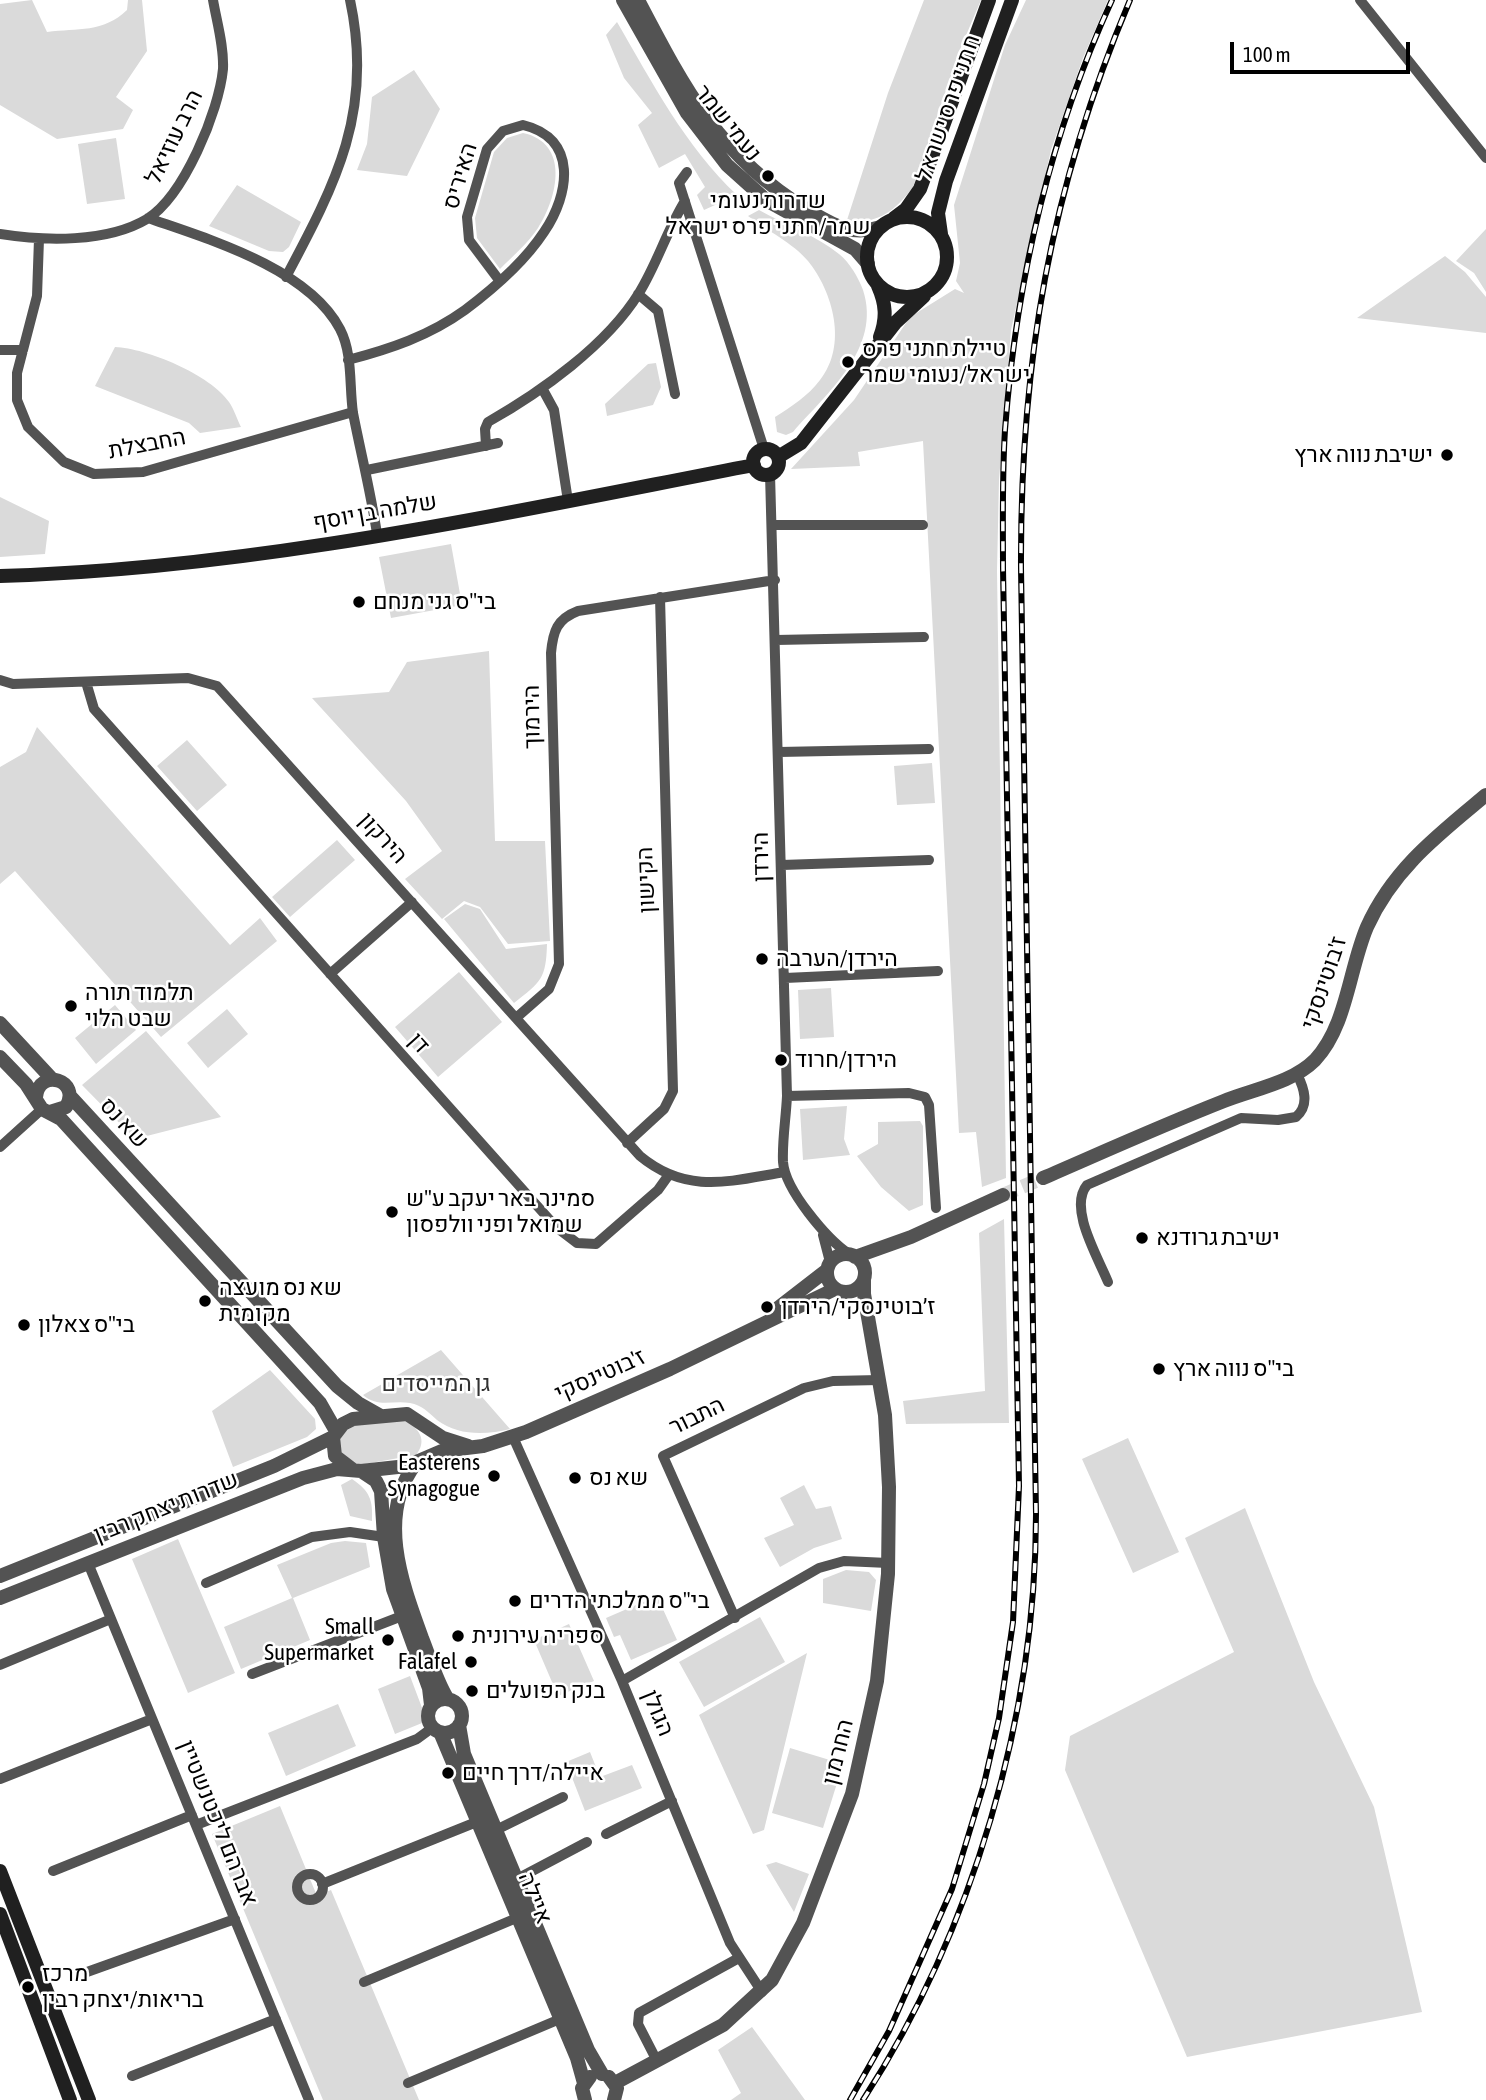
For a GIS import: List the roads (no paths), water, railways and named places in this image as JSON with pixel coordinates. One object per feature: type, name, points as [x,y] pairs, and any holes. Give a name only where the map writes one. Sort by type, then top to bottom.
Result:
[{"type":"main road","name":"חתני פרס ישראל","points":[[886,224],[906,209],[920,189],[989,0]]},
{"type":"main road","name":"חתני פרס ישראל","points":[[941,234],[938,213],[946,181],[1012,0]]},
{"type":"main road","points":[[778,457],[801,443],[866,363],[896,323],[942,278],[948,256],[941,234],[924,220],[914,217],[886,224],[867,251],[868,264],[885,301],[886,317],[876,346],[866,363]]},
{"type":"main road","points":[[878,285],[899,297],[912,297],[928,291]]},
{"type":"main road","points":[[764,449],[773,451],[778,457],[778,467],[770,474],[761,474],[754,465],[756,455],[764,449]]},
{"type":"main road","name":"שלמה בן יוסף","points":[[0,576],[95,572],[243,558],[568,501],[754,465]]},
{"type":"main road","points":[[0,1871],[89,2100]]},
{"type":"main road","points":[[0,1914],[70,2100]]},
{"type":"street","name":"הרב עוזיאל","points":[[0,234],[39,239],[106,233],[148,219],[173,194],[214,112],[223,66],[213,0]]},
{"type":"street","points":[[286,277],[333,186],[349,139],[354,112],[357,52],[350,0]]},
{"type":"street","name":"נעמי שמר","points":[[623,0],[687,113],[727,165],[766,200],[855,249],[868,264]]},
{"type":"street","name":"נעמי שמר","points":[[638,0],[697,106],[736,156],[774,189],[831,224],[855,232],[886,224]]},
{"type":"street","points":[[1360,0],[1486,158]]},
{"type":"street","name":"האיריס","points":[[348,360],[387,350],[417,338],[465,309],[499,280],[545,231],[555,210],[565,167],[558,145],[548,135],[523,125],[503,131],[487,149],[467,217],[469,240],[499,280]]},
{"type":"street","points":[[687,172],[679,183],[764,449]]},
{"type":"street","points":[[367,470],[492,444],[485,429],[488,422],[541,388],[591,347],[638,294],[685,201]]},
{"type":"street","points":[[148,219],[228,246],[286,277],[330,315],[344,338],[353,412],[367,470],[377,534]]},
{"type":"street","name":"החבצלת","points":[[39,239],[37,296],[23,350],[16,387],[17,400],[28,426],[64,462],[94,474],[143,472],[353,412]]},
{"type":"street","points":[[638,294],[658,311],[674,394]]},
{"type":"street","points":[[0,350],[23,350]]},
{"type":"street","points":[[541,388],[554,410],[568,501]]},
{"type":"street","name":"הירדן","points":[[770,474],[774,525],[788,1096],[785,1172]]},
{"type":"street","points":[[774,525],[923,525]]},
{"type":"street","name":"הירמוך","points":[[516,1018],[549,989],[559,964],[551,653],[554,629],[564,618],[578,611],[775,580]]},
{"type":"street","name":"הקישון","points":[[628,1143],[664,1109],[673,1091],[660,597]]},
{"type":"street","points":[[776,640],[924,637]]},
{"type":"street","name":"הירקון","points":[[0,681],[13,684],[188,678],[217,687],[628,1143],[655,1169],[668,1176]]},
{"type":"street","name":"דן","points":[[86,682],[94,709],[556,1227],[578,1244],[587,1246],[606,1238],[658,1190],[668,1176]]},
{"type":"street","points":[[779,752],[929,749]]},
{"type":"street","name":"ז'בוטינסקי","points":[[1043,1178],[1187,1116],[1297,1074],[1327,1046],[1367,928],[1388,887],[1420,850],[1486,795]]},
{"type":"street","points":[[782,865],[929,860]]},
{"type":"street","points":[[330,974],[412,902]]},
{"type":"street","points":[[785,978],[939,971]]},
{"type":"street","points":[[0,1023],[52,1079],[67,1086],[70,1097],[66,1107],[43,1106],[0,1147]]},
{"type":"street","name":"שא נס","points":[[0,1057],[43,1106],[61,1119],[320,1403],[334,1434],[335,1456],[356,1470]]},
{"type":"street","points":[[1108,1282],[1080,1212],[1081,1192],[1087,1185],[1241,1118],[1278,1120],[1296,1117],[1300,1114],[1305,1098],[1297,1074]]},
{"type":"street","points":[[43,1106],[42,1083],[52,1079]]},
{"type":"street","points":[[788,1096],[909,1093],[925,1097],[929,1105],[936,1208]]},
{"type":"street","name":"שא נס","points":[[70,1097],[337,1386],[358,1403],[381,1416]]},
{"type":"street","points":[[668,1176],[708,1183],[785,1172],[820,1229],[828,1266],[828,1281],[838,1291],[852,1291],[864,1276],[911,1237]]},
{"type":"street","points":[[828,1266],[838,1255],[852,1255],[911,1237],[1003,1195]]},
{"type":"street","points":[[820,1229],[852,1255],[864,1276]]},
{"type":"street","name":"ז'בוטינסקי","points":[[732,1340],[808,1287],[828,1266]]},
{"type":"street","name":"החרמון","points":[[615,2083],[723,2025],[762,1992],[786,1958],[803,1923],[852,1794],[877,1681],[888,1563],[889,1475],[886,1415],[863,1294],[864,1276]]},
{"type":"street","name":"ז'בוטינסקי","points":[[419,1462],[442,1451],[483,1446],[513,1437],[838,1291]]},
{"type":"street","name":"החרמון","points":[[838,1291],[852,1301],[872,1332]]},
{"type":"street","name":"התבור","points":[[735,1618],[663,1456],[804,1388],[833,1381],[879,1380]]},
{"type":"street","name":"ז'בוטינסקי","points":[[381,1416],[407,1414],[443,1438],[470,1446],[483,1446]]},
{"type":"street","name":"שדרות יצחק רבין","points":[[0,1576],[274,1466],[334,1434],[354,1419],[381,1416]]},
{"type":"street","points":[[54,1871],[436,1730],[451,1732],[459,1725],[462,1718],[460,1707],[447,1698],[408,1599],[395,1536],[400,1489],[430,1441],[424,1423]]},
{"type":"street","points":[[513,1437],[622,1681]]},
{"type":"street","name":"שדרות יצחק רבין","points":[[0,1598],[281,1485],[337,1469],[356,1470],[419,1462]]},
{"type":"street","points":[[356,1470],[376,1481],[380,1491],[393,1589],[429,1688],[431,1705],[428,1719],[436,1730]]},
{"type":"street","points":[[206,1583],[312,1537],[350,1532],[384,1537]]},
{"type":"street","name":"הגולן","points":[[762,1992],[737,1959],[622,1681],[819,1568],[844,1561],[888,1563]]},
{"type":"street","name":"אברהם ליכטנשטיין","points":[[88,1563],[309,2100]]},
{"type":"street","points":[[252,1674],[402,1616]]},
{"type":"street","points":[[0,1665],[111,1619]]},
{"type":"street","points":[[431,1705],[447,1698]]},
{"type":"street","points":[[0,1779],[152,1719]]},
{"type":"street","name":"איילה","points":[[459,1725],[464,1754],[588,2050],[602,2074]]},
{"type":"street","name":"איילה","points":[[436,1730],[479,1821],[584,2083]]},
{"type":"street","points":[[496,1830],[563,1797]]},
{"type":"street","points":[[606,1834],[672,1801]]},
{"type":"street","points":[[322,1884],[479,1821]]},
{"type":"street","points":[[517,1879],[587,1842]]},
{"type":"street","points":[[364,1982],[519,1917]]},
{"type":"street","points":[[87,1972],[235,1919]]},
{"type":"street","points":[[657,2061],[638,2024],[639,2013],[737,1959]]},
{"type":"street","points":[[132,2076],[276,2019]]},
{"type":"street","points":[[408,2083],[560,2019]]},
{"type":"street","points":[[584,2100],[584,2083],[592,2076],[602,2074],[615,2083],[614,2100]]},
{"type":"tunnel","points":[[1003,1195],[1043,1178]]},
{"type":"railway","points":[[850,2100],[889,2031],[952,1889],[984,1784],[999,1718],[1013,1622],[1019,1486],[1003,568],[1005,430],[1018,320],[1039,210],[1071,103],[1112,0]]},
{"type":"railway","points":[[863,2100],[902,2034],[936,1965],[966,1893],[991,1819],[1010,1743],[1024,1667],[1033,1590],[1036,1514],[1021,568],[1026,419],[1045,278],[1060,209],[1102,70],[1130,0]]},
{"type":"place","name":"שדרות נעומי שמר/חתני פרס ישראל","points":[[768,176]]},
{"type":"place","name":"טיילת חתני פרס ישראל/נעומי שמר","points":[[848,362]]},
{"type":"place","name":"ישיבת נווה ארץ","points":[[1447,455]]},
{"type":"place","name":"בי\"ס גני מנחם","points":[[359,602]]},
{"type":"place","name":"הירדן/הערבה","points":[[762,959]]},
{"type":"place","name":"תלמוד תורה שבט הלוי","points":[[71,1006]]},
{"type":"place","name":"הירדן/חרוד","points":[[781,1060]]},
{"type":"place","name":"סמינר באר יעקב ע\"ש שמואל ופני וולפסון","points":[[392,1212]]},
{"type":"place","name":"ישיבת גרודנא","points":[[1142,1238]]},
{"type":"place","name":"שא נס מועצה מקומית","points":[[205,1301]]},
{"type":"place","name":"ז׳בוטינסקי/הירדן","points":[[767,1307]]},
{"type":"place","name":"בי\"ס צאלון","points":[[24,1325]]},
{"type":"place","name":"בי\"ס נווה ארץ","points":[[1159,1369]]},
{"type":"place","name":"Easterens Synagogue","points":[[494,1476]]},
{"type":"place","name":"שא נס","points":[[575,1478]]},
{"type":"place","name":"בי\"ס ממלכתי הדרים","points":[[515,1601]]},
{"type":"place","name":"ספריה עירונית","points":[[458,1636]]},
{"type":"place","name":"Small Supermarket","points":[[388,1640]]},
{"type":"place","name":"Falafel","points":[[471,1662]]},
{"type":"place","name":"בנק הפועלים","points":[[472,1691]]},
{"type":"place","name":"איילה/דרך חיים","points":[[448,1773]]},
{"type":"place","name":"מרכז בריאות/יצחק רבין","points":[[28,1987]]},
{"type":"park label","name":"גן המייסדים","points":[[436,1384]]}]
